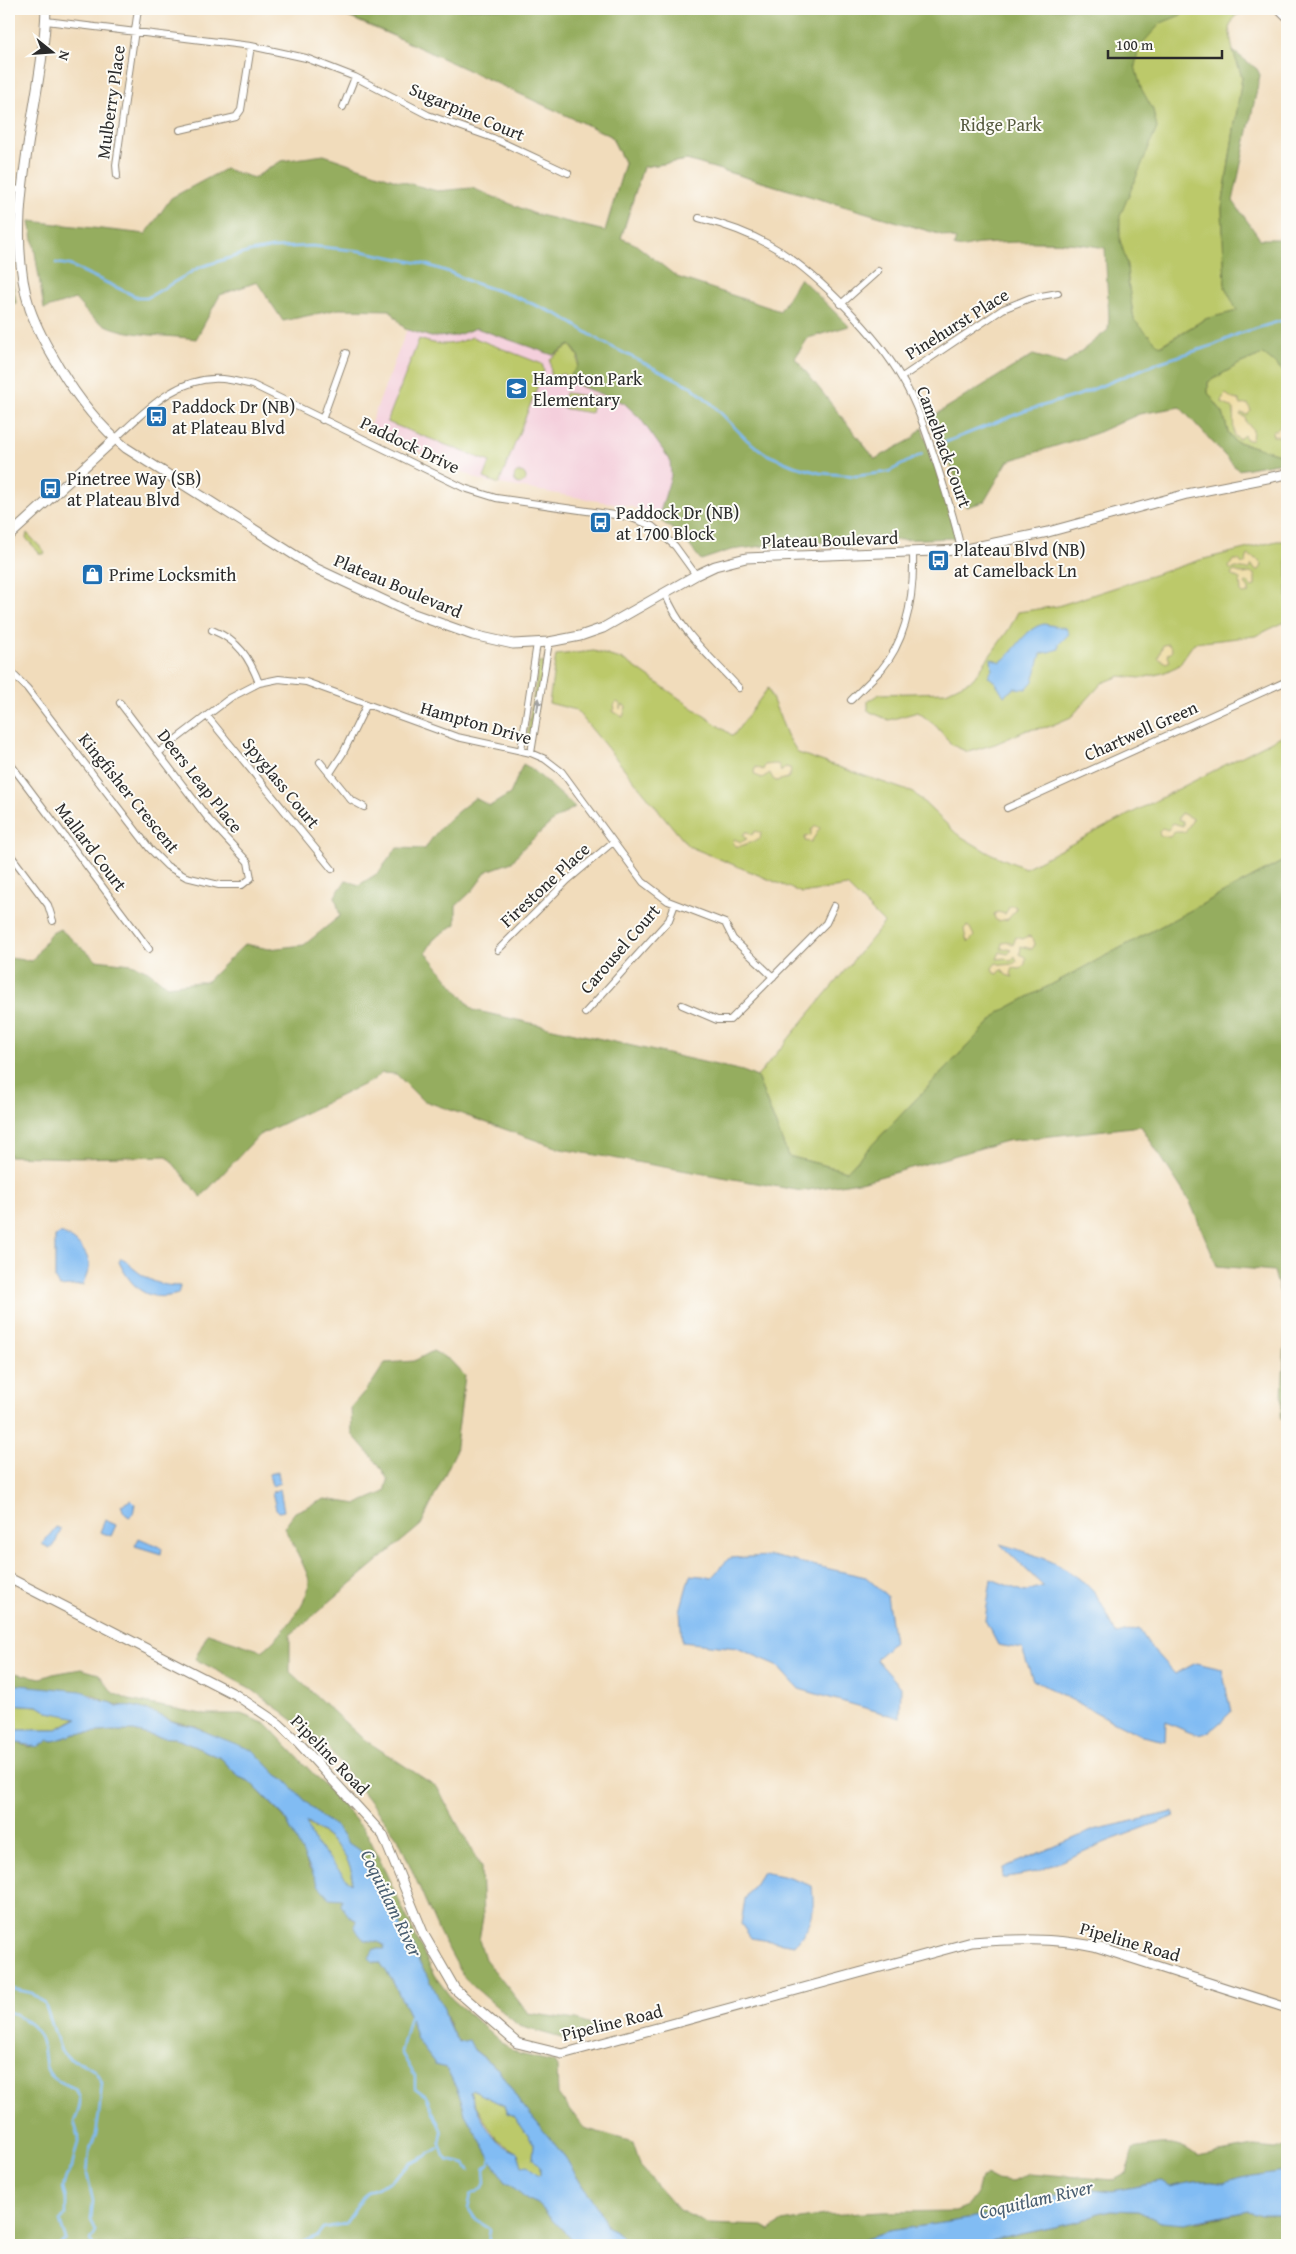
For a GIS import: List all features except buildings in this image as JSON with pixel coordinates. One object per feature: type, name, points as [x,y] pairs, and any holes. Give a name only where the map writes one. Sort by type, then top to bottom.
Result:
[{"type":"street","name":"Plateau Boulevard","points":[[46,9],[46,21],[22,190],[19,229],[20,257],[30,310],[52,356],[67,381],[85,406],[115,438],[130,450],[315,568],[411,613],[472,635],[513,644],[548,642],[580,636],[603,628],[715,566],[746,558],[913,554],[961,550],[1048,532],[1187,494],[1287,474]]},
{"type":"street","name":"Mulberry Place","points":[[117,176],[116,165],[138,9]]},
{"type":"street","points":[[1280,9],[1287,16]]},
{"type":"street","name":"Sugarpine Court","points":[[46,21],[251,46],[306,58],[355,77],[428,116],[493,138],[568,173]]},
{"type":"street","points":[[180,130],[236,117],[241,110],[251,46]]},
{"type":"street","points":[[343,107],[355,77]]},
{"type":"street","points":[[9,189],[22,190]]},
{"type":"street","name":"Camelback Court","points":[[699,218],[741,231],[779,251],[822,285],[865,328],[902,377],[922,422],[954,515],[961,550]]},
{"type":"street","points":[[841,304],[878,271]]},
{"type":"street","name":"Pinehurst Place","points":[[902,377],[1003,309],[1030,298],[1058,293]]},
{"type":"street","points":[[322,420],[346,353]]},
{"type":"street","name":"Paddock Drive","points":[[115,438],[160,398],[191,383],[221,379],[253,384],[322,420],[464,488],[496,498],[629,518],[652,526],[675,546],[696,576]]},
{"type":"street","points":[[9,536],[115,438]]},
{"type":"street","points":[[851,700],[882,668],[898,642],[914,585],[913,554]]},
{"type":"street","points":[[665,593],[673,613],[682,627],[739,688]]},
{"type":"street","points":[[212,630],[230,637],[250,661],[260,683]]},
{"type":"street","points":[[531,754],[548,642]]},
{"type":"street","points":[[521,750],[537,643]]},
{"type":"street","name":"Kingfisher Crescent","points":[[9,670],[27,688],[150,849],[167,866],[186,877],[218,885],[242,885],[252,878]]},
{"type":"street","name":"Hampton Drive","points":[[158,753],[230,698],[260,683],[279,679],[306,682],[457,736],[521,750],[545,759],[562,772],[643,882],[668,901],[725,923],[733,939],[772,977]]},
{"type":"street","name":"Chartwell Green","points":[[1007,808],[1287,681]]},
{"type":"street","name":"Deers Leap Place","points":[[120,703],[210,822],[248,862],[252,878]]},
{"type":"street","points":[[330,773],[344,753],[367,704]]},
{"type":"street","name":"Spyglass Court","points":[[207,716],[332,869]]},
{"type":"street","name":"Mallard Court","points":[[9,762],[149,949]]},
{"type":"street","points":[[320,762],[351,800],[364,807]]},
{"type":"street","name":"Firestone Place","points":[[498,950],[568,880],[614,842]]},
{"type":"street","points":[[9,853],[48,905],[53,921]]},
{"type":"street","name":"Carousel Court","points":[[585,1013],[669,920],[675,904]]},
{"type":"street","points":[[682,1005],[717,1020],[730,1020],[826,922],[834,906]]},
{"type":"street","name":"Pipeline Road","points":[[9,1578],[236,1695],[279,1724],[298,1742],[383,1835],[424,1935],[455,1989],[517,2044],[562,2054],[972,1942],[1034,1938],[1065,1940],[1094,1946],[1287,2008]]},
{"type":"shaded area","name":"Hampton Park Elementary","points":[[416,306],[465,320],[560,333],[682,455],[669,524],[633,507],[482,481],[369,428]]},
{"type":"green space","name":"Ridge Park","points":[[329,9],[1250,9],[1235,16],[1229,28],[1233,51],[1242,77],[1222,208],[1225,287],[1238,311],[1205,319],[1159,346],[1134,320],[1127,263],[1109,244],[956,239],[687,160],[643,167],[621,238],[605,231],[625,164],[611,136],[429,51]]},
{"type":"green space","points":[[329,9],[1183,9],[1181,15],[1161,23],[1139,47],[1135,66],[1141,88],[1153,110],[1157,128],[1120,216],[1120,240],[1127,263],[1134,320],[1160,346],[1205,319],[1237,311],[1225,287],[1222,208],[1242,77],[1233,51],[1257,69],[1260,75],[1233,201],[1260,239],[1287,239],[1287,374],[1263,354],[1241,363],[1208,382],[1208,393],[1223,413],[1228,432],[1234,441],[1287,456],[1287,461],[1238,470],[1180,407],[1139,414],[1094,434],[1008,461],[984,502],[966,507],[933,416],[1033,355],[1065,364],[1108,330],[1105,248],[1090,245],[1043,242],[978,244],[957,247],[954,246],[956,239],[687,160],[643,167],[621,238],[635,244],[677,277],[780,311],[800,278],[849,326],[808,338],[795,358],[875,459],[912,439],[922,428],[952,516],[955,538],[779,544],[731,550],[701,560],[681,535],[658,519],[671,476],[670,460],[640,418],[624,403],[572,383],[568,377],[576,369],[579,358],[570,345],[553,355],[476,328],[455,336],[431,337],[405,329],[390,310],[339,309],[283,321],[257,282],[220,295],[196,339],[144,334],[118,329],[94,319],[75,299],[44,309],[30,221],[146,234],[171,198],[225,169],[254,178],[281,161],[324,155],[396,180],[437,191],[472,188],[535,214],[605,231],[625,164],[611,136],[381,30]]},
{"type":"green space","points":[[9,254],[16,303],[9,305]]},
{"type":"green space","points":[[472,337],[542,364],[544,370],[499,484],[484,478],[490,462],[387,422],[419,339],[446,344]]},
{"type":"green space","points":[[570,345],[578,356],[578,368],[568,377],[563,374],[551,377],[550,359]]},
{"type":"green space","points":[[1263,354],[1287,374],[1287,456],[1234,441],[1228,432],[1223,413],[1208,393],[1208,382],[1241,363]]},
{"type":"green space","points":[[565,393],[594,397],[591,413],[562,408]]},
{"type":"green space","points":[[518,472],[522,472],[526,478],[522,484],[518,484],[514,480],[514,476]]},
{"type":"green space","points":[[27,533],[45,552],[44,554],[40,554],[26,538]]},
{"type":"green space","points":[[1277,541],[1287,541],[1287,621],[1255,636],[1194,643],[1178,666],[1163,673],[1141,678],[1120,676],[1102,683],[1071,717],[1048,727],[1027,730],[995,744],[968,752],[952,745],[936,726],[918,712],[889,720],[868,711],[868,701],[879,694],[946,692],[973,679],[1009,629],[1018,612],[1058,606],[1200,560]]},
{"type":"green space","points":[[594,651],[626,661],[733,736],[768,688],[787,735],[798,753],[914,793],[957,834],[987,852],[1025,868],[1287,733],[1287,859],[1000,1012],[847,1171],[788,1156],[757,1077],[884,923],[847,886],[802,893],[688,846],[576,710],[549,703],[556,655]]},
{"type":"green space","points":[[539,662],[544,663],[532,736],[527,735]]},
{"type":"green space","points":[[523,764],[532,769],[575,807],[554,820],[522,849],[512,862],[487,871],[473,890],[456,906],[456,924],[434,939],[426,952],[473,1010],[743,1071],[757,1077],[788,1156],[847,1171],[1000,1012],[1287,859],[1287,1421],[1281,1419],[1286,1317],[1274,1271],[1217,1266],[1190,1202],[1141,1126],[1006,1141],[865,1181],[802,1191],[561,1149],[422,1100],[396,1074],[382,1073],[373,1080],[259,1135],[201,1197],[167,1156],[78,1158],[9,1156],[9,958],[32,961],[50,934],[60,929],[96,960],[132,964],[148,971],[167,986],[207,981],[245,944],[269,949],[304,945],[340,916],[335,896],[346,880],[359,885],[378,873],[397,848],[425,849],[447,821],[475,798],[490,806],[510,794]]},
{"type":"green space","points":[[433,1351],[450,1360],[465,1376],[455,1453],[421,1525],[290,1635],[290,1672],[362,1738],[437,1787],[481,1867],[483,1917],[479,1940],[485,1959],[528,2013],[576,2020],[594,2026],[594,2030],[565,2039],[519,2026],[465,1979],[438,1930],[398,1838],[327,1746],[250,1688],[195,1659],[208,1633],[262,1651],[269,1646],[292,1620],[308,1590],[309,1581],[302,1562],[284,1527],[295,1512],[325,1499],[357,1504],[385,1492],[388,1480],[379,1465],[352,1434],[351,1407],[372,1383],[385,1363],[414,1361]]},
{"type":"green space","points":[[81,1669],[99,1674],[113,1693],[129,1700],[202,1714],[241,1714],[266,1724],[341,1803],[368,1835],[434,1975],[452,1999],[502,2043],[519,2054],[554,2062],[557,2067],[558,2094],[584,2128],[633,2142],[641,2167],[679,2210],[708,2224],[763,2226],[770,2230],[782,2222],[825,2215],[955,2211],[968,2206],[977,2194],[981,2178],[988,2176],[995,2180],[1011,2182],[1029,2173],[1114,2180],[1127,2173],[1133,2149],[1159,2145],[1182,2148],[1197,2157],[1254,2147],[1276,2149],[1287,2145],[1287,2171],[1246,2177],[1225,2183],[1204,2181],[1170,2187],[1162,2182],[1112,2191],[1093,2189],[1043,2198],[1024,2207],[988,2216],[889,2231],[859,2240],[833,2241],[810,2245],[632,2245],[614,2230],[607,2227],[596,2204],[565,2157],[519,2101],[499,2070],[465,2042],[459,2042],[456,2038],[414,1948],[402,1930],[399,1919],[395,1916],[371,1868],[335,1826],[321,1817],[285,1780],[196,1726],[159,1717],[140,1709],[112,1704],[92,1694],[9,1684],[9,1672],[41,1678]]},
{"type":"green space","points":[[9,1704],[38,1706],[48,1712],[78,1717],[55,1730],[9,1730]]},
{"type":"green space","points":[[134,1731],[156,1737],[175,1738],[221,1758],[239,1777],[249,1781],[284,1817],[304,1854],[309,1869],[342,1899],[350,1916],[386,1948],[374,1962],[380,1962],[392,1980],[410,2016],[417,2040],[436,2065],[446,2068],[460,2097],[465,2114],[504,2181],[527,2199],[538,2204],[577,2245],[9,2245],[9,1744],[18,1743],[30,1747],[75,1734]]},
{"type":"green space","points":[[305,1822],[330,1840],[345,1857],[352,1875],[351,1885],[314,1841]]},
{"type":"green space","points":[[472,2090],[505,2106],[508,2113],[514,2116],[534,2144],[533,2159],[540,2166],[540,2174],[538,2175],[522,2166],[518,2153],[497,2140],[474,2102],[470,2092]]},
{"type":"green space","points":[[1110,2210],[1138,2211],[1161,2222],[1200,2222],[1248,2211],[1262,2215],[1287,2215],[1287,2245],[1142,2245],[1142,2242],[1127,2245],[971,2245],[1082,2221],[1095,2214]]},
{"type":"sand","points":[[1226,394],[1233,399],[1239,400],[1241,405],[1248,404],[1251,411],[1247,415],[1241,413],[1240,415],[1245,417],[1246,422],[1253,430],[1252,440],[1247,440],[1244,435],[1239,439],[1234,436],[1233,408],[1222,403],[1223,397]]},
{"type":"sand","points":[[1284,419],[1287,423],[1285,428],[1287,428],[1287,434],[1284,432],[1285,437],[1281,440],[1279,436],[1273,436],[1272,433],[1279,428]]},
{"type":"sand","points":[[1248,555],[1260,561],[1262,566],[1259,570],[1255,570],[1252,565],[1249,570],[1236,568],[1231,570],[1229,567],[1233,560],[1239,560],[1242,564],[1245,564]]},
{"type":"sand","points":[[1234,571],[1255,575],[1255,586],[1251,587],[1248,582],[1245,584],[1249,589],[1249,593],[1243,594],[1241,592],[1240,579],[1231,575]]},
{"type":"sand","points":[[1168,644],[1172,649],[1171,653],[1167,654],[1170,661],[1166,663],[1158,658],[1163,645]]},
{"type":"sand","points":[[617,702],[620,704],[620,709],[623,705],[626,707],[623,717],[612,711],[615,709],[614,705]]},
{"type":"sand","points":[[765,765],[779,765],[781,772],[785,767],[790,768],[791,772],[788,778],[776,781],[770,773],[762,778],[755,775],[756,767],[763,770]]},
{"type":"sand","points":[[1181,813],[1193,819],[1185,832],[1174,832],[1170,837],[1160,836],[1159,831],[1162,828],[1168,830],[1173,823],[1183,826],[1183,821],[1178,819]]},
{"type":"sand","points":[[816,826],[820,828],[811,842],[805,841],[805,837],[811,835],[811,830]]},
{"type":"sand","points":[[755,831],[761,833],[760,839],[738,847],[733,844],[734,839],[741,842],[747,839],[743,836],[745,832],[752,835]]},
{"type":"sand","points":[[1010,906],[1015,906],[1017,909],[1008,919],[998,921],[995,919],[994,914],[998,912],[1005,914]]},
{"type":"sand","points":[[967,926],[974,936],[969,942],[966,939],[964,929]]},
{"type":"sand","points":[[1028,936],[1033,938],[1035,944],[1032,949],[1021,946],[1020,954],[1026,958],[1025,964],[1020,969],[1013,968],[1011,974],[1013,977],[1006,975],[1002,969],[998,974],[994,973],[992,968],[996,963],[1003,965],[1013,964],[1017,961],[1015,956],[1010,961],[1005,958],[997,959],[1000,952],[1008,954],[1011,951],[1009,948],[1001,949],[1002,943],[1009,942],[1013,945],[1016,937],[1023,939]]},
{"type":"water","points":[[1044,624],[1066,628],[1069,634],[1059,644],[1059,649],[1041,654],[1033,681],[1026,689],[1014,688],[1004,696],[996,683],[988,676],[992,669],[991,658],[1000,662],[1006,658],[1031,630]]},
{"type":"water","points":[[60,1233],[74,1241],[86,1255],[89,1267],[83,1285],[59,1287],[55,1279],[55,1237]]},
{"type":"water","points":[[121,1258],[139,1273],[150,1279],[161,1284],[180,1286],[178,1294],[158,1296],[149,1295],[142,1291],[129,1279],[119,1262]]},
{"type":"water","points":[[278,1472],[280,1483],[272,1486],[269,1474]]},
{"type":"water","points":[[280,1489],[284,1511],[279,1512],[276,1509],[272,1492]]},
{"type":"water","points":[[131,1500],[135,1504],[133,1514],[129,1517],[124,1513],[121,1505]]},
{"type":"water","points":[[105,1520],[116,1525],[111,1536],[100,1532]]},
{"type":"water","points":[[56,1527],[61,1529],[54,1546],[49,1548],[42,1544]]},
{"type":"water","points":[[139,1538],[162,1548],[161,1554],[135,1546]]},
{"type":"water","points":[[1000,1544],[1040,1557],[1077,1577],[1097,1596],[1116,1634],[1139,1629],[1152,1649],[1175,1674],[1196,1663],[1222,1669],[1231,1712],[1214,1728],[1202,1734],[1188,1732],[1166,1722],[1165,1741],[1142,1736],[1033,1680],[1022,1649],[998,1645],[985,1620],[991,1579],[1024,1592],[1043,1586]]},
{"type":"water","points":[[771,1556],[866,1577],[887,1596],[894,1642],[876,1659],[901,1687],[900,1718],[799,1689],[777,1665],[737,1648],[682,1642],[680,1611],[690,1575],[712,1577],[729,1558]]},
{"type":"water","points":[[9,1684],[81,1691],[100,1700],[113,1703],[118,1707],[132,1706],[140,1708],[177,1723],[197,1727],[254,1751],[321,1817],[335,1826],[347,1842],[363,1853],[363,1858],[378,1878],[387,1903],[399,1919],[400,1927],[414,1947],[419,1963],[429,1978],[444,2009],[454,2036],[459,2042],[469,2040],[474,2050],[499,2070],[519,2101],[565,2157],[596,2204],[607,2227],[614,2230],[632,2245],[577,2245],[538,2204],[527,2199],[504,2181],[465,2114],[446,2068],[436,2065],[417,2040],[410,2016],[392,1980],[380,1962],[374,1962],[369,1958],[374,1949],[385,1949],[384,1945],[365,1940],[361,1937],[354,1925],[357,1921],[349,1916],[341,1905],[342,1899],[330,1898],[319,1886],[284,1816],[249,1781],[239,1777],[221,1758],[175,1738],[157,1737],[134,1731],[75,1734],[54,1741],[49,1740],[38,1747],[18,1743],[9,1744],[9,1730],[55,1730],[78,1718],[48,1712],[38,1706],[9,1704]],"holes":[[[306,1822],[322,1833],[345,1856],[350,1865],[351,1884],[314,1841]],[[472,2090],[505,2106],[508,2113],[514,2116],[534,2144],[533,2159],[540,2166],[540,2174],[538,2175],[528,2165],[522,2166],[518,2153],[497,2141],[485,2124],[475,2104],[470,2092]]]},
{"type":"water","points":[[1173,1812],[1175,1816],[1106,1842],[1036,1872],[1002,1878],[1003,1868],[1094,1830]]},
{"type":"water","points":[[762,1872],[787,1877],[812,1886],[813,1912],[806,1930],[795,1945],[751,1938],[741,1924],[745,1899]]},
{"type":"water","points":[[1287,2171],[1287,2215],[1262,2215],[1248,2211],[1184,2224],[1161,2222],[1138,2211],[1110,2210],[1095,2214],[1082,2221],[971,2245],[810,2245],[833,2241],[859,2240],[889,2231],[988,2216],[1024,2207],[1043,2198],[1093,2189],[1112,2191],[1162,2182],[1170,2187],[1204,2181],[1225,2183],[1246,2177]]},
{"type":"waterway","points":[[56,263],[69,265],[139,298],[147,298],[200,267],[249,252],[272,248],[312,246],[361,251],[424,264],[511,295],[559,315],[602,342],[692,387],[712,404],[747,440],[766,454],[794,466],[820,473],[857,476],[888,472],[922,454]]},
{"type":"waterway","points":[[946,442],[1025,411],[1079,395],[1157,363],[1214,345],[1238,334],[1287,319]]},
{"type":"waterway","points":[[9,1986],[13,1989],[32,1993],[45,2004],[61,2051],[70,2059],[82,2063],[95,2071],[102,2082],[96,2135],[89,2152],[87,2174],[93,2201],[91,2219],[96,2231],[91,2240],[94,2245]]},
{"type":"waterway","points":[[9,2012],[31,2024],[41,2039],[47,2069],[58,2081],[72,2087],[80,2098],[74,2122],[79,2137],[72,2167],[63,2187],[66,2200],[66,2214],[60,2222],[66,2240],[58,2245]]},
{"type":"waterway","points":[[410,2016],[401,2052],[415,2076],[415,2088],[426,2096],[442,2132],[440,2143],[444,2156],[447,2160],[465,2164],[469,2170]]},
{"type":"waterway","points":[[296,2245],[317,2236],[323,2228],[345,2224],[367,2192],[391,2181],[411,2163],[425,2157],[441,2146]]},
{"type":"waterway","points":[[488,2245],[490,2229],[476,2220],[468,2208],[471,2195],[482,2189],[485,2183],[484,2169],[492,2159]]},
{"type":"place","name":"Hampton Park Elementary","points":[[517,389]]},
{"type":"place","name":"Paddock Dr (NB) at Plateau Blvd","points":[[156,417]]},
{"type":"place","name":"Pinetree Way (SB) at Plateau Blvd","points":[[51,489]]},
{"type":"place","name":"Paddock Dr (NB) at 1700 Block","points":[[600,523]]},
{"type":"place","name":"Plateau Blvd (NB) at Camelback Ln","points":[[938,560]]},
{"type":"place","name":"Prime Locksmith","points":[[93,575]]},
{"type":"water label","name":"Coquitlam River","points":[[392,1903]]},
{"type":"water label","name":"Coquitlam River","points":[[1036,2199]]}]
